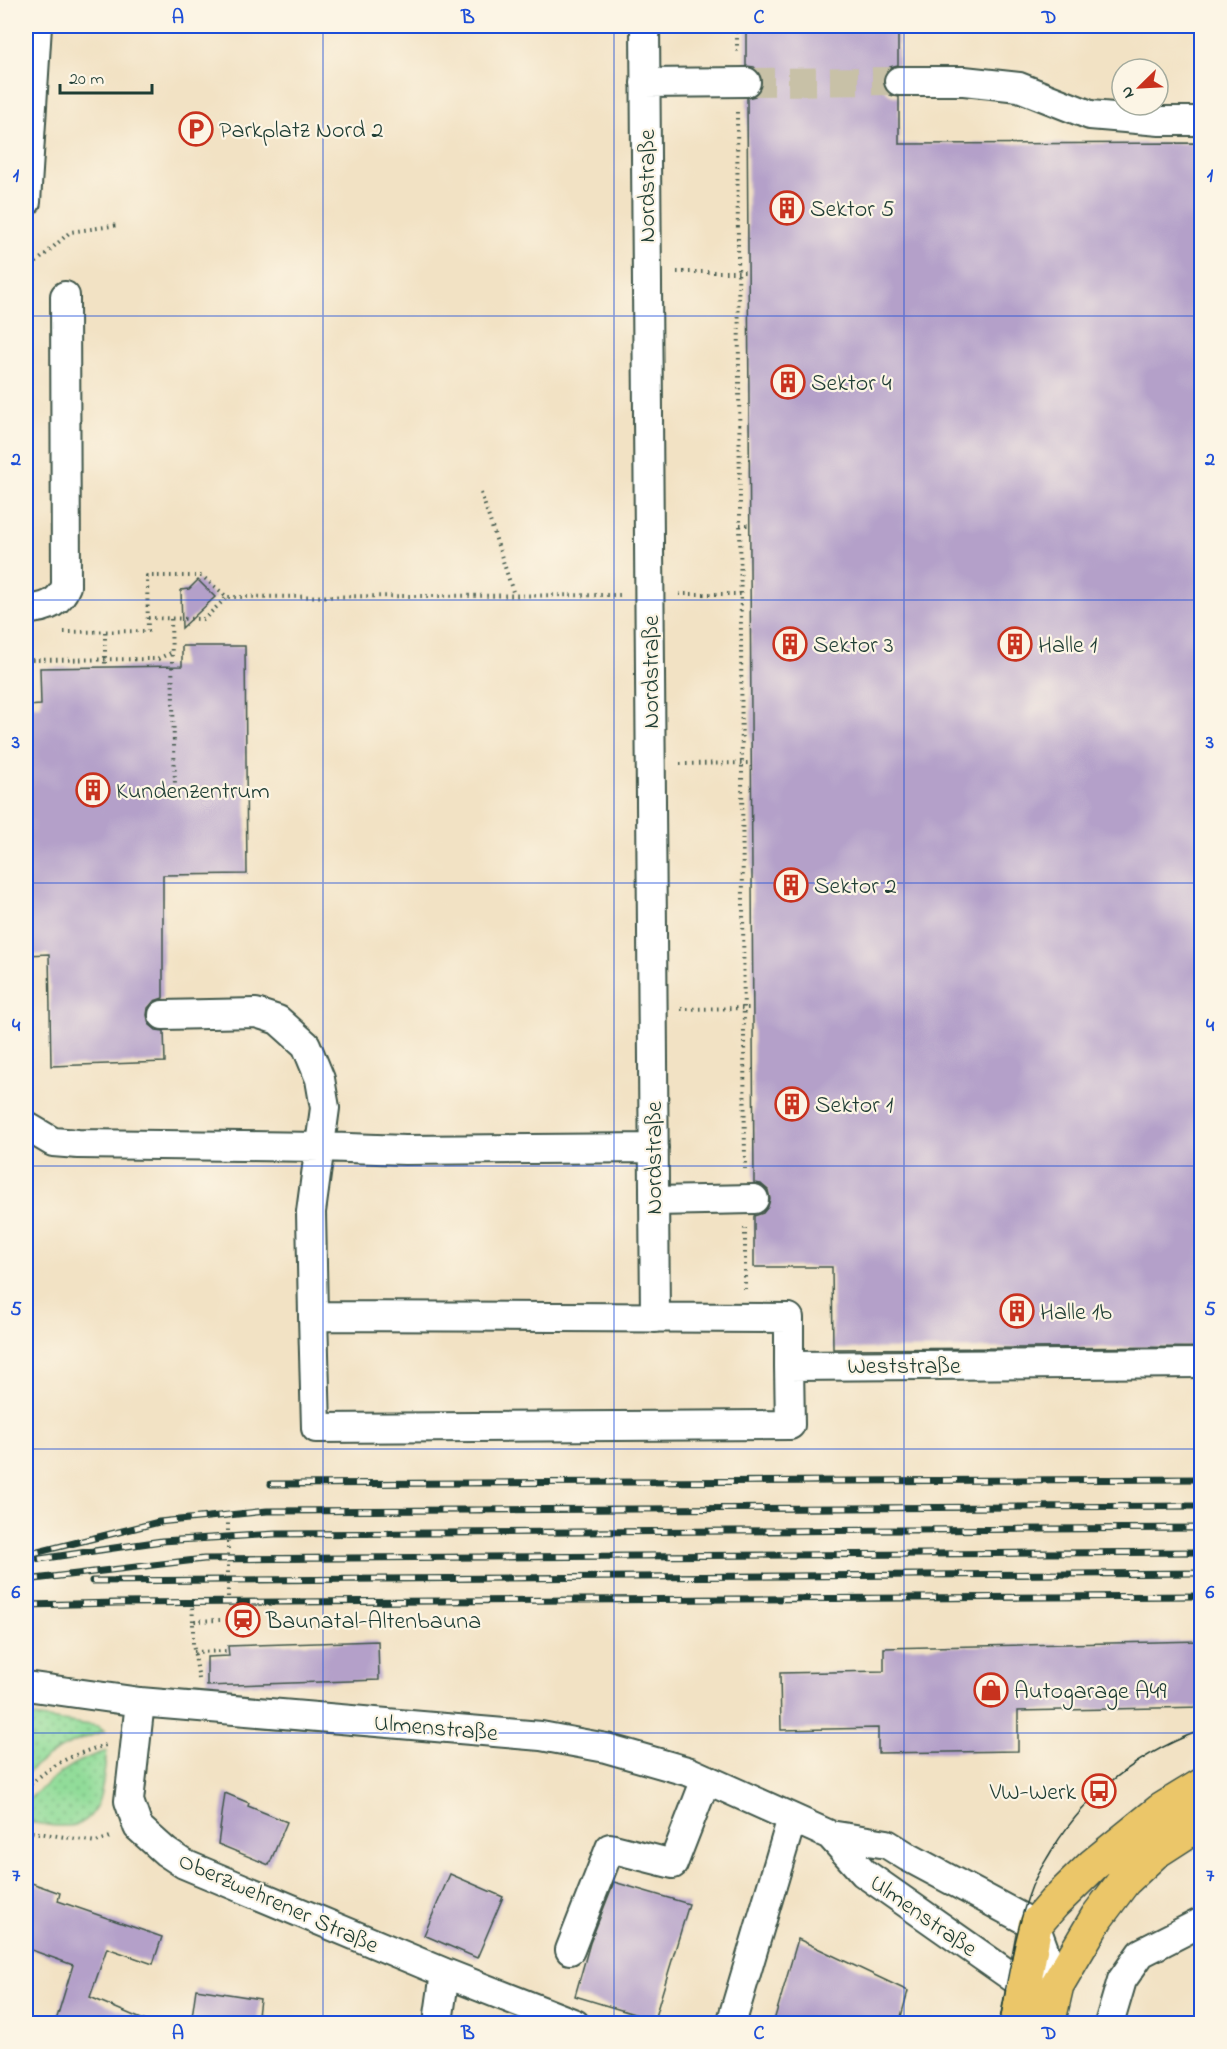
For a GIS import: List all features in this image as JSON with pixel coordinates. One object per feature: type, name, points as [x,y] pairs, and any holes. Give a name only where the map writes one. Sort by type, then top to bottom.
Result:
[{"type":"main road","points":[[1017,2024],[1035,1925],[1093,1865],[1161,1810],[1202,1785]]},
{"type":"main road","points":[[1048,2024],[1057,1985],[1096,1917],[1124,1881],[1154,1853],[1202,1822]]},
{"type":"street","points":[[26,202],[37,26]]},
{"type":"street","name":"Nordstraße","points":[[645,26],[655,1318]]},
{"type":"street","points":[[899,81],[964,81],[1019,87],[1090,115],[1160,121],[1202,121]]},
{"type":"street","points":[[645,83],[742,82]]},
{"type":"street","points":[[26,609],[37,609],[56,601],[63,594],[66,586],[65,296]]},
{"type":"street","points":[[163,1015],[256,1013],[278,1020],[306,1045],[320,1078],[325,1108],[311,1212],[313,1316],[316,1428],[790,1425],[789,1318],[313,1316]]},
{"type":"street","points":[[26,1126],[53,1142],[78,1144],[405,1150],[654,1148]]},
{"type":"street","points":[[654,1201],[749,1199]]},
{"type":"street","name":"Weststraße","points":[[789,1366],[1202,1364]]},
{"type":"street","name":"Ulmenstraße","points":[[26,1686],[140,1702],[542,1736],[606,1748],[690,1772],[830,1835],[887,1844],[1035,1925]]},
{"type":"street","points":[[138,1827],[129,1801],[140,1702]]},
{"type":"street","points":[[570,1950],[610,1848],[673,1864],[706,1779]]},
{"type":"street","points":[[731,2024],[792,1818]]},
{"type":"street","name":"Oberzwehrener Straße","points":[[138,1827],[166,1852],[184,1864],[445,1973],[575,2024]]},
{"type":"street","name":"Ulmenstraße","points":[[830,1835],[864,1873],[1025,1986]]},
{"type":"street","points":[[1108,2024],[1122,1980],[1141,1953],[1202,1922]]},
{"type":"street","points":[[1025,1986],[1057,1985],[1035,1925]]},
{"type":"street","points":[[439,2015],[445,1973]]},
{"type":"path","points":[[746,27],[737,26],[742,82],[738,272],[743,1008],[749,1199],[746,1317]]},
{"type":"path","points":[[26,277],[30,268],[70,232],[119,225]]},
{"type":"path","points":[[647,272],[748,272]]},
{"type":"path","points":[[481,493],[514,595]]},
{"type":"path","points":[[740,525],[749,525]]},
{"type":"path","points":[[59,632],[148,631],[147,576],[202,576],[227,597],[741,594]]},
{"type":"path","points":[[148,618],[204,619],[227,597]]},
{"type":"path","points":[[171,619],[175,786]]},
{"type":"path","points":[[105,632],[105,667]]},
{"type":"path","points":[[26,660],[158,658],[171,652]]},
{"type":"path","points":[[651,764],[751,763]]},
{"type":"path","points":[[652,1009],[752,1008]]},
{"type":"path","points":[[200,1682],[194,1652],[192,1603],[228,1603],[228,1523]]},
{"type":"path","points":[[193,1621],[221,1620]]},
{"type":"path","points":[[194,1652],[229,1651]]},
{"type":"path","points":[[26,1788],[51,1766],[76,1753],[108,1744]]},
{"type":"path","points":[[26,1831],[96,1842],[138,1827]]},
{"type":"green space","points":[[26,1716],[98,1726],[105,1731],[63,1748],[26,1774]]},
{"type":"green space","points":[[107,1751],[99,1798],[88,1818],[79,1824],[67,1826],[26,1822],[26,1802],[35,1794],[73,1765]]},
{"type":"building","name":"Halle 1","points":[[746,26],[898,26],[898,65],[890,67],[885,72],[883,82],[884,89],[890,95],[899,97],[899,144],[1202,143],[1202,1347],[833,1349],[832,1267],[754,1267],[754,1216],[763,1213],[770,1199],[768,1190],[761,1184],[754,1183],[747,98],[755,96],[760,91],[762,82],[760,73],[754,67],[746,66]]},
{"type":"building","points":[[198,580],[215,597],[182,628],[181,590],[189,589]]},
{"type":"building","name":"Kundenzentrum","points":[[182,646],[245,646],[247,874],[163,875],[163,998],[154,1001],[148,1008],[147,1015],[149,1024],[156,1030],[164,1031],[165,1062],[51,1066],[49,954],[26,955],[26,706],[41,705],[40,668],[182,666]]},
{"type":"building","points":[[378,1641],[379,1680],[207,1686],[207,1657],[229,1656],[228,1646]]},
{"type":"building","name":"Autogarage A49","points":[[1202,1641],[1202,1707],[1018,1711],[1018,1751],[878,1753],[878,1728],[781,1730],[780,1673],[884,1671],[884,1648]]},
{"type":"building","points":[[225,1793],[249,1803],[248,1806],[287,1822],[269,1865],[218,1844]]},
{"type":"building","points":[[450,1874],[503,1897],[477,1958],[424,1935]]},
{"type":"building","points":[[26,1881],[60,1893],[58,1901],[162,1937],[153,1964],[107,1948],[90,1997],[153,2024],[55,2024],[73,1965],[26,1948]]},
{"type":"building","points":[[614,1882],[689,1904],[654,2020],[575,1996],[590,1943]]},
{"type":"building","points":[[798,1939],[908,1991],[899,2024],[773,2024]]},
{"type":"building","points":[[196,1989],[260,1999],[257,2024],[191,2024]]},
{"type":"tunnel","points":[[746,82],[899,81]]},
{"type":"tram line","points":[[999,2024],[1012,1954],[1026,1903],[1039,1872],[1066,1829],[1081,1810],[1116,1777],[1157,1750],[1202,1730]]},
{"type":"railway","points":[[271,1484],[1202,1479]]},
{"type":"railway","points":[[26,1555],[159,1522],[267,1511],[1202,1506]]},
{"type":"railway","points":[[39,1559],[162,1541],[275,1534],[1202,1528]]},
{"type":"railway","points":[[26,1580],[204,1559],[1202,1552]]},
{"type":"railway","points":[[92,1581],[1202,1573]]},
{"type":"railway","points":[[26,1605],[1202,1596]]},
{"type":"place","name":"Parkplatz Nord 2","points":[[196,129]]},
{"type":"place","name":"Sektor 5","points":[[787,208]]},
{"type":"place","name":"Sektor 4","points":[[788,382]]},
{"type":"place","name":"Sektor 3","points":[[790,644]]},
{"type":"place","name":"Halle 1","points":[[1015,644]]},
{"type":"place","name":"Kundenzentrum","points":[[93,790]]},
{"type":"place","name":"Sektor 2","points":[[791,885]]},
{"type":"place","name":"Sektor 1","points":[[792,1104]]},
{"type":"place","name":"Halle 1b","points":[[1017,1311]]},
{"type":"place","name":"Baunatal-Altenbauna","points":[[243,1620]]},
{"type":"place","name":"Autogarage A49","points":[[991,1690]]},
{"type":"place","name":"VW-Werk","points":[[1099,1791]]}]
